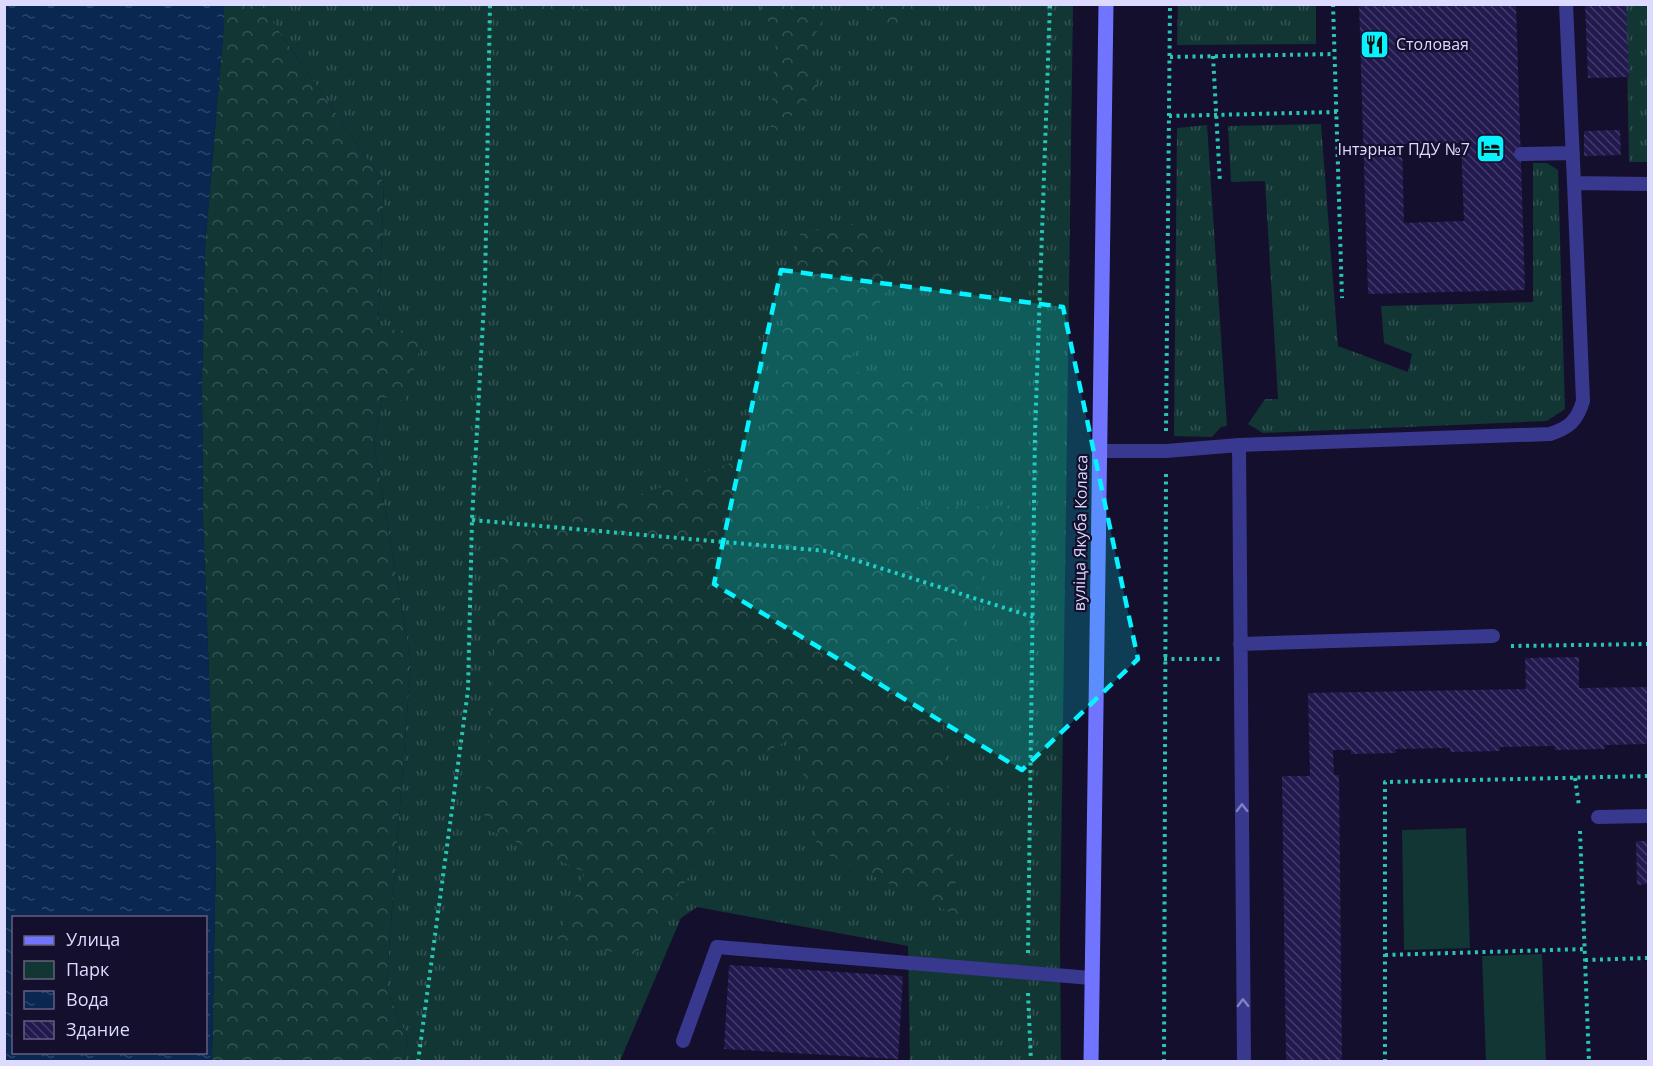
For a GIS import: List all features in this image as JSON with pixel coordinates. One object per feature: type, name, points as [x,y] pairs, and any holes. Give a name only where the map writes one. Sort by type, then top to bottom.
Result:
[{"type":"street","name":"вуліца Якуба Коласа","points":[[1091,1062],[1090,978],[1106,4]]},
{"type":"lane","points":[[1099,451],[1166,451],[1239,445],[1550,434],[1564,429],[1580,412],[1583,401],[1566,4]]},
{"type":"lane","points":[[1521,154],[1573,153]]},
{"type":"lane","points":[[1574,183],[1648,184]]},
{"type":"lane","points":[[1239,445],[1244,1062]]},
{"type":"lane","points":[[1240,644],[1493,636]]},
{"type":"lane","points":[[1598,817],[1648,816]]},
{"type":"lane","points":[[683,1041],[717,947],[1090,978]]},
{"type":"path","points":[[418,1062],[468,690],[472,520],[485,285],[490,4]]},
{"type":"path","points":[[1031,1062],[1027,973],[1036,421],[1050,4]]},
{"type":"path","points":[[1164,1062],[1164,659],[1170,4]]},
{"type":"path","points":[[1334,4],[1342,298]]},
{"type":"path","points":[[1170,57],[1335,54]]},
{"type":"path","points":[[1213,56],[1220,183]]},
{"type":"path","points":[[1169,116],[1337,112]]},
{"type":"path","points":[[472,520],[827,551],[1034,617]]},
{"type":"path","points":[[1525,645],[1648,644]]},
{"type":"path","points":[[1164,659],[1240,659]]},
{"type":"path","points":[[1385,1062],[1385,782],[1648,776]]},
{"type":"path","points":[[1575,778],[1580,811]]},
{"type":"path","points":[[1580,822],[1589,1062]]},
{"type":"path","points":[[1385,956],[1585,949]]},
{"type":"path","points":[[1585,960],[1648,958]]},
{"type":"highlighted area","points":[[781,270],[1063,307],[1138,659],[1022,770],[714,584]]},
{"type":"green space","points":[[224,5],[261,5],[384,183],[378,328],[424,333],[405,401],[382,397],[374,445],[411,662],[386,988],[408,1039],[404,1061],[212,1061],[216,854],[203,522],[202,382],[205,247]]},
{"type":"green space","points":[[261,5],[1073,5],[1060,938],[1061,1061],[910,1061],[908,946],[697,907],[681,918],[620,1061],[404,1061],[408,1039],[386,988],[411,662],[374,445],[382,397],[424,334],[378,329],[384,183]]},
{"type":"green space","points":[[513,5],[600,5],[598,8],[521,16]]},
{"type":"green space","points":[[759,5],[830,5],[806,53],[819,89],[770,137],[776,35]]},
{"type":"green space","points":[[868,5],[936,5],[892,33]]},
{"type":"green space","points":[[1178,5],[1316,5],[1316,44],[1177,45]]},
{"type":"green space","points":[[1626,5],[1648,5],[1648,162],[1629,162]]},
{"type":"green space","points":[[1321,124],[1338,346],[1408,372],[1412,354],[1384,343],[1381,306],[1533,302],[1533,163],[1547,163],[1558,170],[1565,409],[1547,421],[1263,433],[1248,424],[1265,399],[1278,399],[1265,181],[1231,182],[1228,126]]},
{"type":"green space","points":[[1207,125],[1227,426],[1221,427],[1212,437],[1174,436],[1177,128]]},
{"type":"green space","points":[[861,222],[897,271],[844,371],[947,382],[890,452],[906,507],[1011,506],[934,697],[943,730],[958,916],[818,850],[796,736],[711,781],[714,840],[634,957],[557,939],[585,872],[484,828],[501,543],[762,452],[800,234]]},
{"type":"green space","points":[[1466,828],[1470,948],[1404,950],[1402,830]]},
{"type":"green space","points":[[1542,954],[1546,1061],[1486,1061],[1482,956]]},
{"type":"water","points":[[5,4],[224,5],[205,247],[202,382],[203,522],[216,854],[212,1061],[5,1061]]},
{"type":"building","name":"Інтэрнат ПДУ №7","points":[[1359,4],[1516,4],[1525,290],[1368,294]],"holes":[[[1461,143],[1464,221],[1404,223],[1402,144]]]},
{"type":"building","points":[[1585,4],[1626,4],[1629,77],[1588,78]]},
{"type":"building","points":[[1620,130],[1621,155],[1584,156],[1584,131]]},
{"type":"building","points":[[1579,657],[1579,688],[1648,687],[1648,744],[1604,745],[1605,749],[1555,750],[1555,746],[1500,747],[1500,751],[1450,752],[1450,748],[1396,749],[1396,753],[1351,754],[1351,750],[1333,750],[1334,775],[1339,775],[1342,1062],[1286,1062],[1282,776],[1310,776],[1308,693],[1526,689],[1525,658]]},
{"type":"building","points":[[1636,841],[1648,841],[1648,884],[1637,885]]},
{"type":"building","points":[[729,965],[903,976],[898,1059],[724,1049]]},
{"type":"place","name":"Столовая","points":[[1375,44]]},
{"type":"place","name":"Інтэрнат ПДУ №7","points":[[1491,149]]}]
